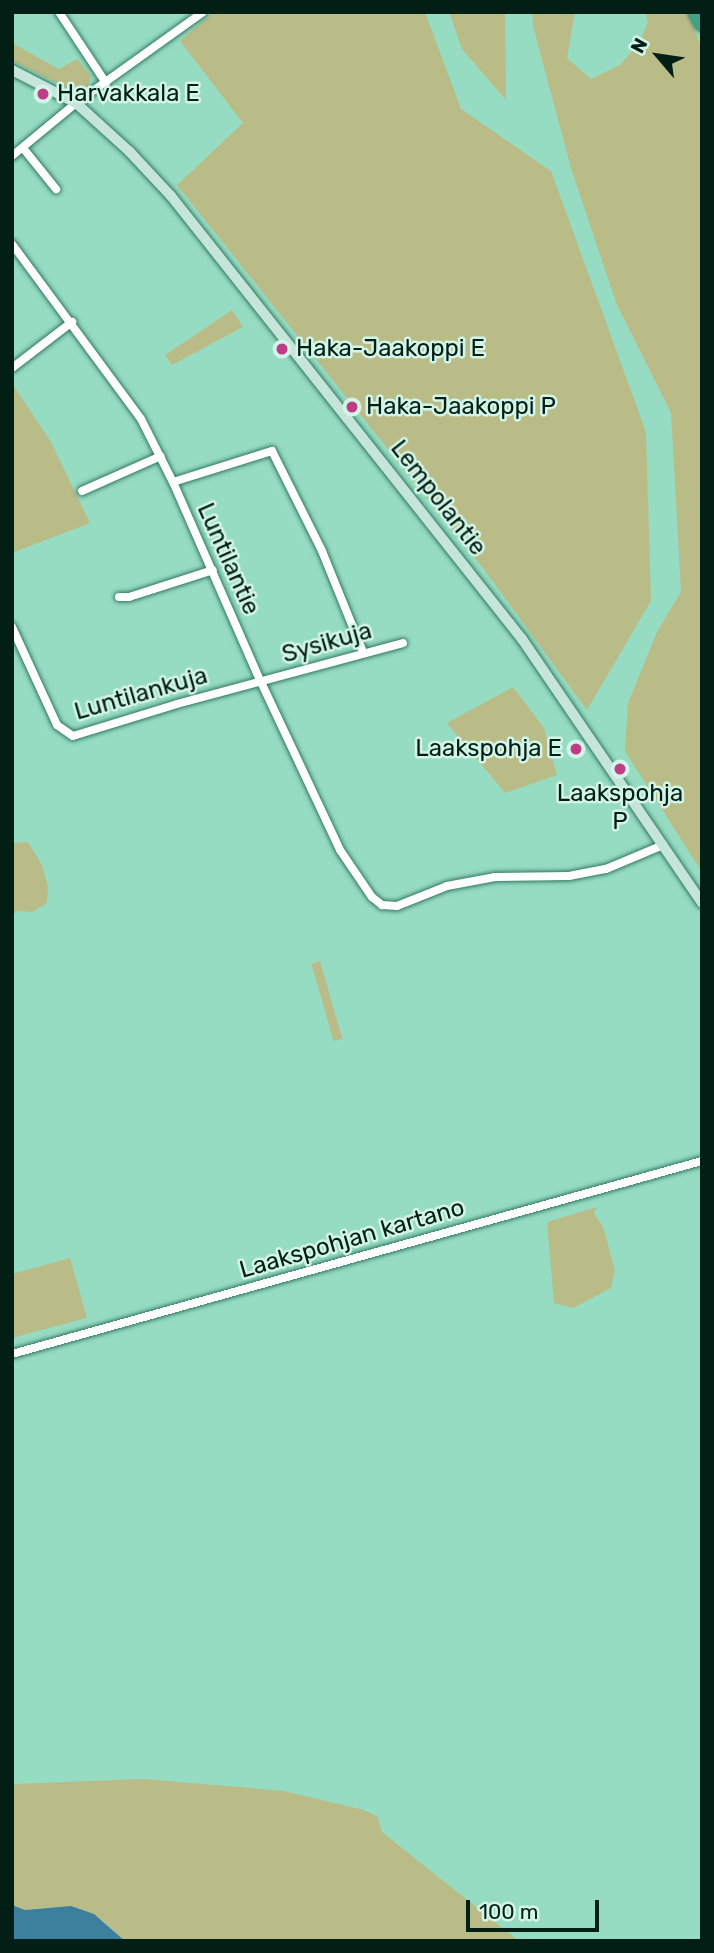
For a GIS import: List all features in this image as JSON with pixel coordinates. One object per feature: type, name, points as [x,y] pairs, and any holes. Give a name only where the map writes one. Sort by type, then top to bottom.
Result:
[{"type":"highway","points":[[696,12],[702,24]]},
{"type":"street","points":[[59,12],[106,83]]},
{"type":"street","points":[[12,156],[76,103],[203,12]]},
{"type":"street","name":"Lempolantie","points":[[12,70],[76,103],[129,151],[171,196],[522,639],[702,902]]},
{"type":"street","points":[[23,148],[56,189]]},
{"type":"street","name":"Luntilantie","points":[[12,244],[124,392],[161,456],[214,570],[261,682],[340,850],[372,897],[382,905],[397,906],[447,887],[495,877],[569,876],[606,869],[663,845]]},
{"type":"street","points":[[12,368],[72,322]]},
{"type":"street","points":[[173,482],[272,451],[321,547],[363,652]]},
{"type":"street","points":[[82,491],[161,456]]},
{"type":"street","points":[[118,597],[129,597],[214,570]]},
{"type":"street","name":"Luntilankuja","points":[[12,627],[57,725],[74,736],[261,682]]},
{"type":"street","name":"Sysikuja","points":[[261,682],[403,643]]},
{"type":"street","name":"Laakspohjan kartano","points":[[12,1354],[702,1161]]},
{"type":"green space","points":[[213,12],[425,12],[461,109],[551,171],[646,432],[651,601],[587,710],[483,568],[177,185],[243,123],[180,41]]},
{"type":"green space","points":[[449,12],[505,12],[506,100],[462,49]]},
{"type":"green space","points":[[532,12],[575,12],[567,58],[591,79],[620,65],[639,43],[648,22],[645,12],[688,12],[702,49],[702,872],[625,751],[628,703],[658,630],[681,592],[671,413],[617,305],[571,168],[533,26]]},
{"type":"green space","points":[[12,43],[59,69],[77,59],[91,76],[88,86],[70,89],[12,61]]},
{"type":"green space","points":[[232,310],[243,327],[172,365],[165,355]]},
{"type":"green space","points":[[12,383],[51,442],[90,523],[12,553]]},
{"type":"green space","points":[[513,687],[544,728],[557,775],[505,793],[447,723]]},
{"type":"green space","points":[[28,842],[42,865],[48,887],[47,903],[32,912],[19,911],[12,914],[12,843]]},
{"type":"green space","points":[[320,961],[342,1039],[334,1041],[311,963]]},
{"type":"green space","points":[[597,1207],[594,1213],[603,1227],[615,1270],[611,1288],[573,1308],[554,1303],[547,1222]]},
{"type":"green space","points":[[70,1258],[87,1318],[12,1338],[12,1274]]},
{"type":"green space","points":[[144,1779],[284,1791],[364,1810],[378,1817],[382,1832],[519,1941],[125,1941],[102,1920],[43,1908],[25,1910],[12,1905],[12,1784]]},
{"type":"water","points":[[12,1905],[25,1910],[71,1906],[94,1914],[125,1941],[12,1941]]},
{"type":"place","name":"Harvakkala E","points":[[43,94]]},
{"type":"place","name":"Haka-Jaakoppi E","points":[[282,349]]},
{"type":"place","name":"Haka-Jaakoppi P","points":[[352,407]]},
{"type":"place","name":"Laakspohja E","points":[[576,749]]},
{"type":"place","name":"Laakspohja P","points":[[620,769]]}]
